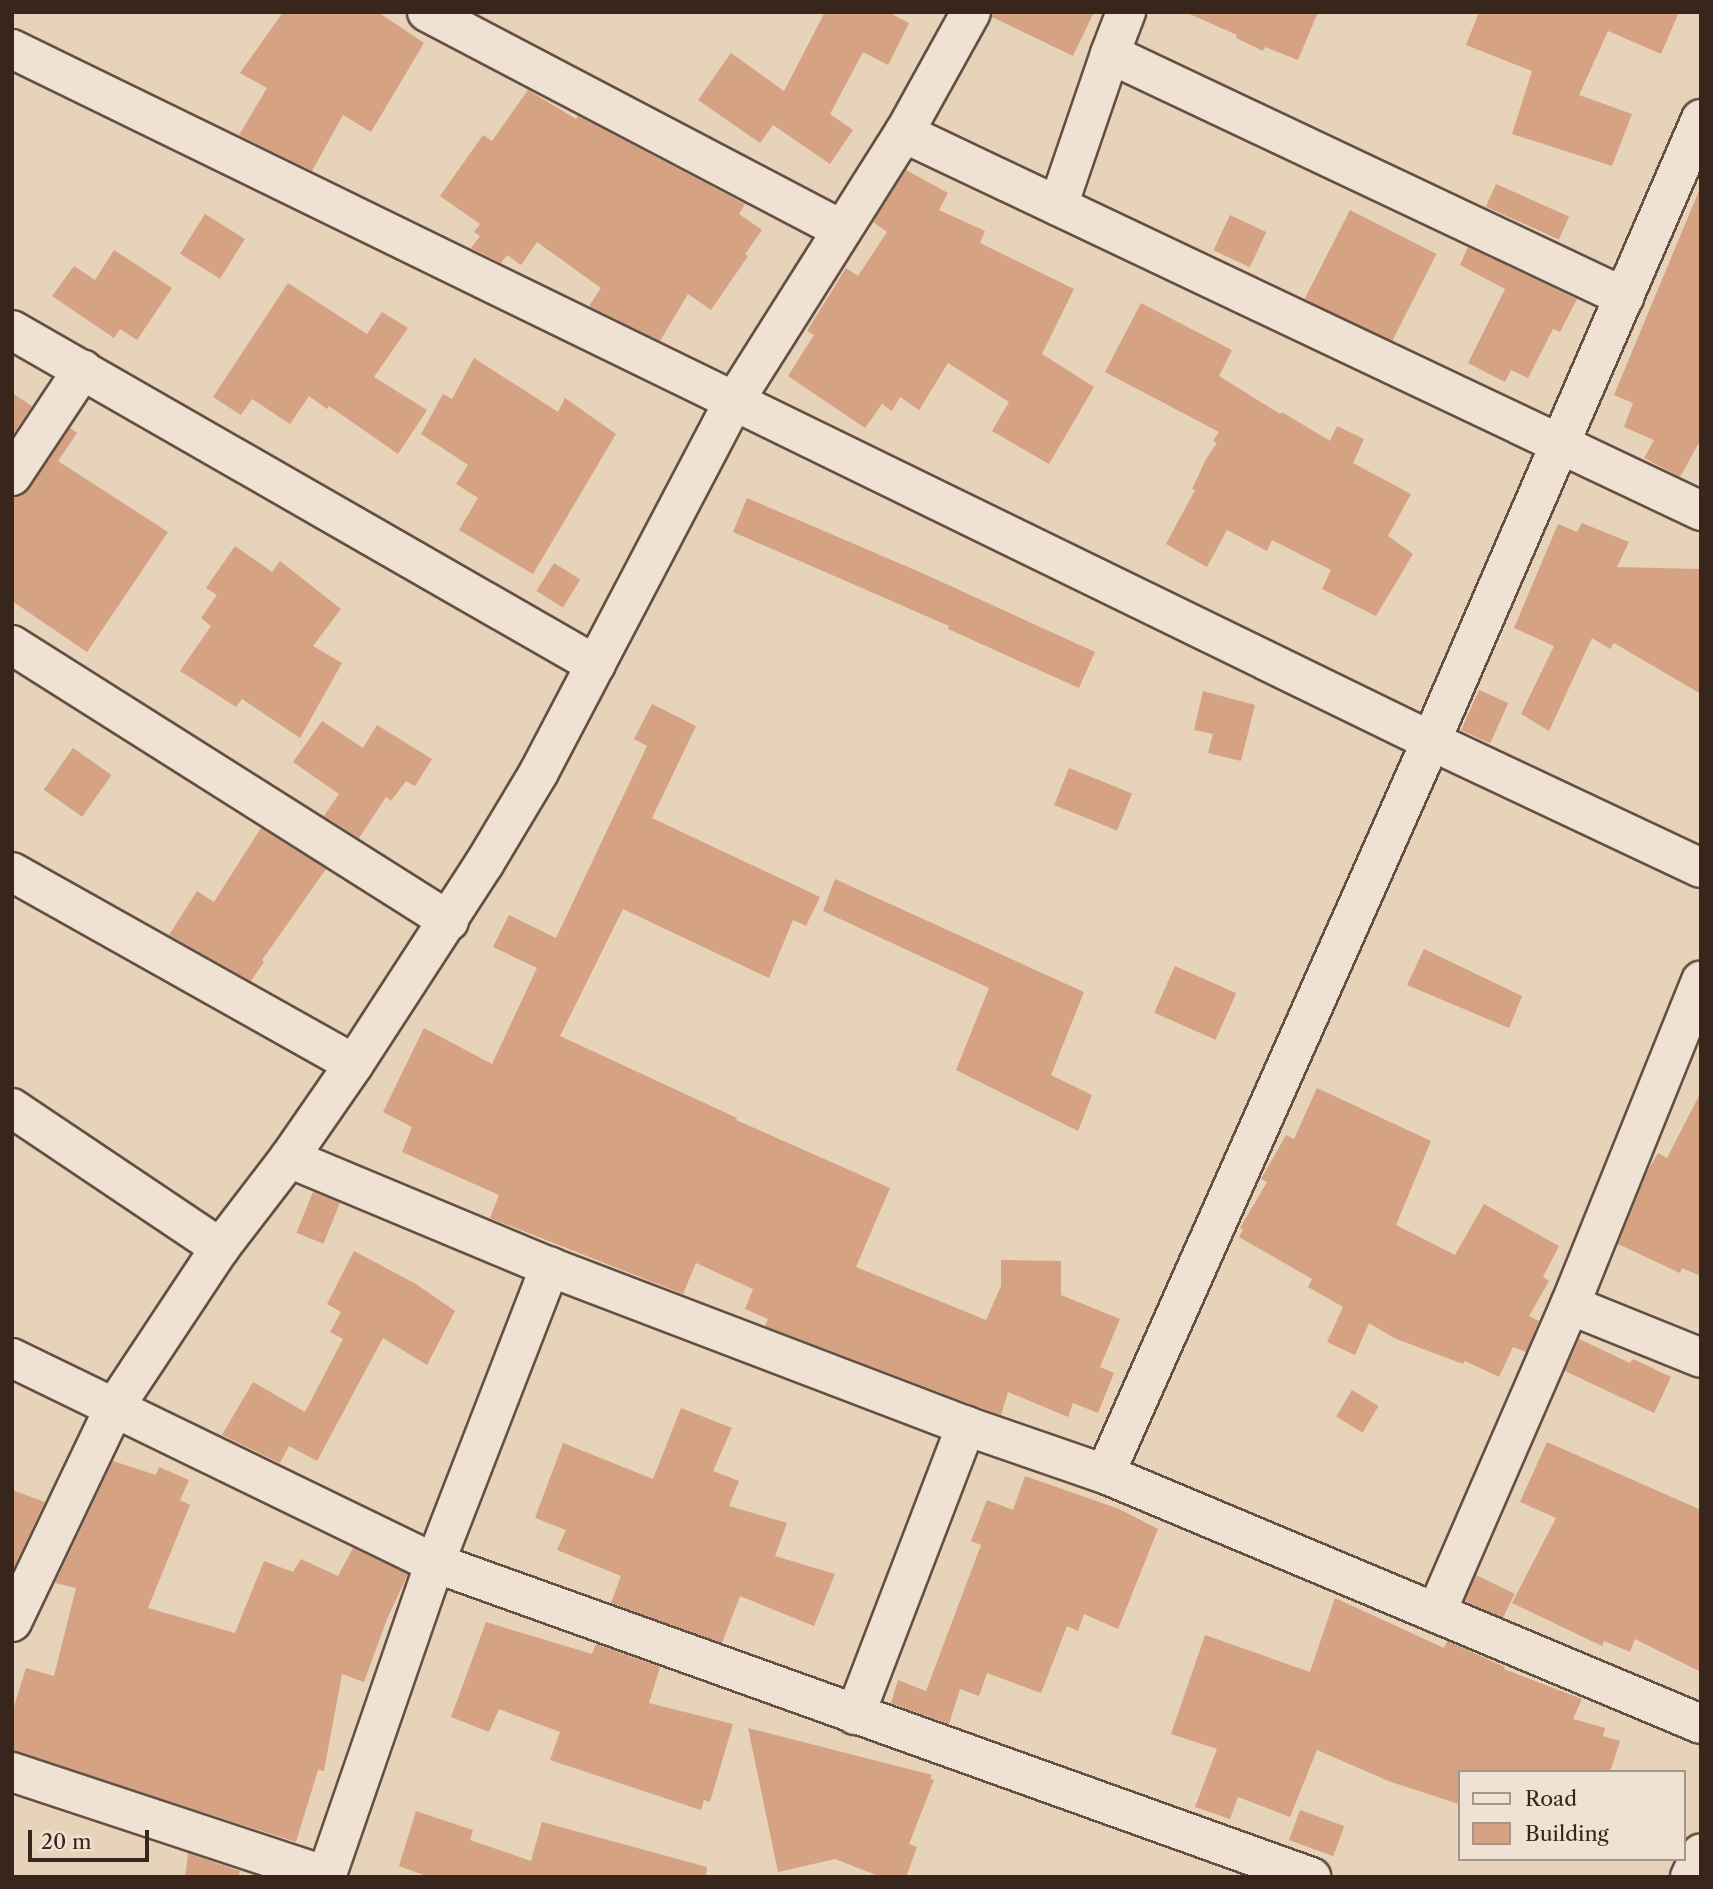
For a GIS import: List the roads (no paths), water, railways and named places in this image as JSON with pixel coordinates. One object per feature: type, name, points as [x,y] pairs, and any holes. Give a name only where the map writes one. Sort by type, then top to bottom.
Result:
[{"type":"street","points":[[427,12],[841,229]]},
{"type":"street","points":[[12,1622],[114,1408],[220,1248],[289,1158],[449,921],[539,772],[733,403],[904,133],[971,12]]},
{"type":"street","points":[[1058,206],[1126,12]]},
{"type":"street","points":[[12,49],[733,403],[1431,741],[1701,868]]},
{"type":"street","points":[[1110,54],[1624,297]]},
{"type":"street","points":[[1105,1474],[1431,741],[1701,119]]},
{"type":"street","points":[[904,133],[1701,510]]},
{"type":"street","points":[[12,330],[596,665]]},
{"type":"street","points":[[12,476],[83,369]]},
{"type":"street","points":[[12,645],[449,921]]},
{"type":"street","points":[[12,872],[354,1064]]},
{"type":"street","points":[[1436,1613],[1570,1305],[1701,979]]},
{"type":"street","points":[[12,1108],[220,1248]]},
{"type":"street","points":[[289,1158],[550,1267],[966,1426],[1105,1474],[1701,1724]]},
{"type":"street","points":[[12,1772],[326,1876],[435,1563],[550,1267]]},
{"type":"street","points":[[1570,1305],[1701,1358]]},
{"type":"street","points":[[12,1358],[435,1563],[1311,1877]]},
{"type":"street","points":[[855,1715],[966,1426]]},
{"type":"street","points":[[1690,1877],[1701,1853]]}]
